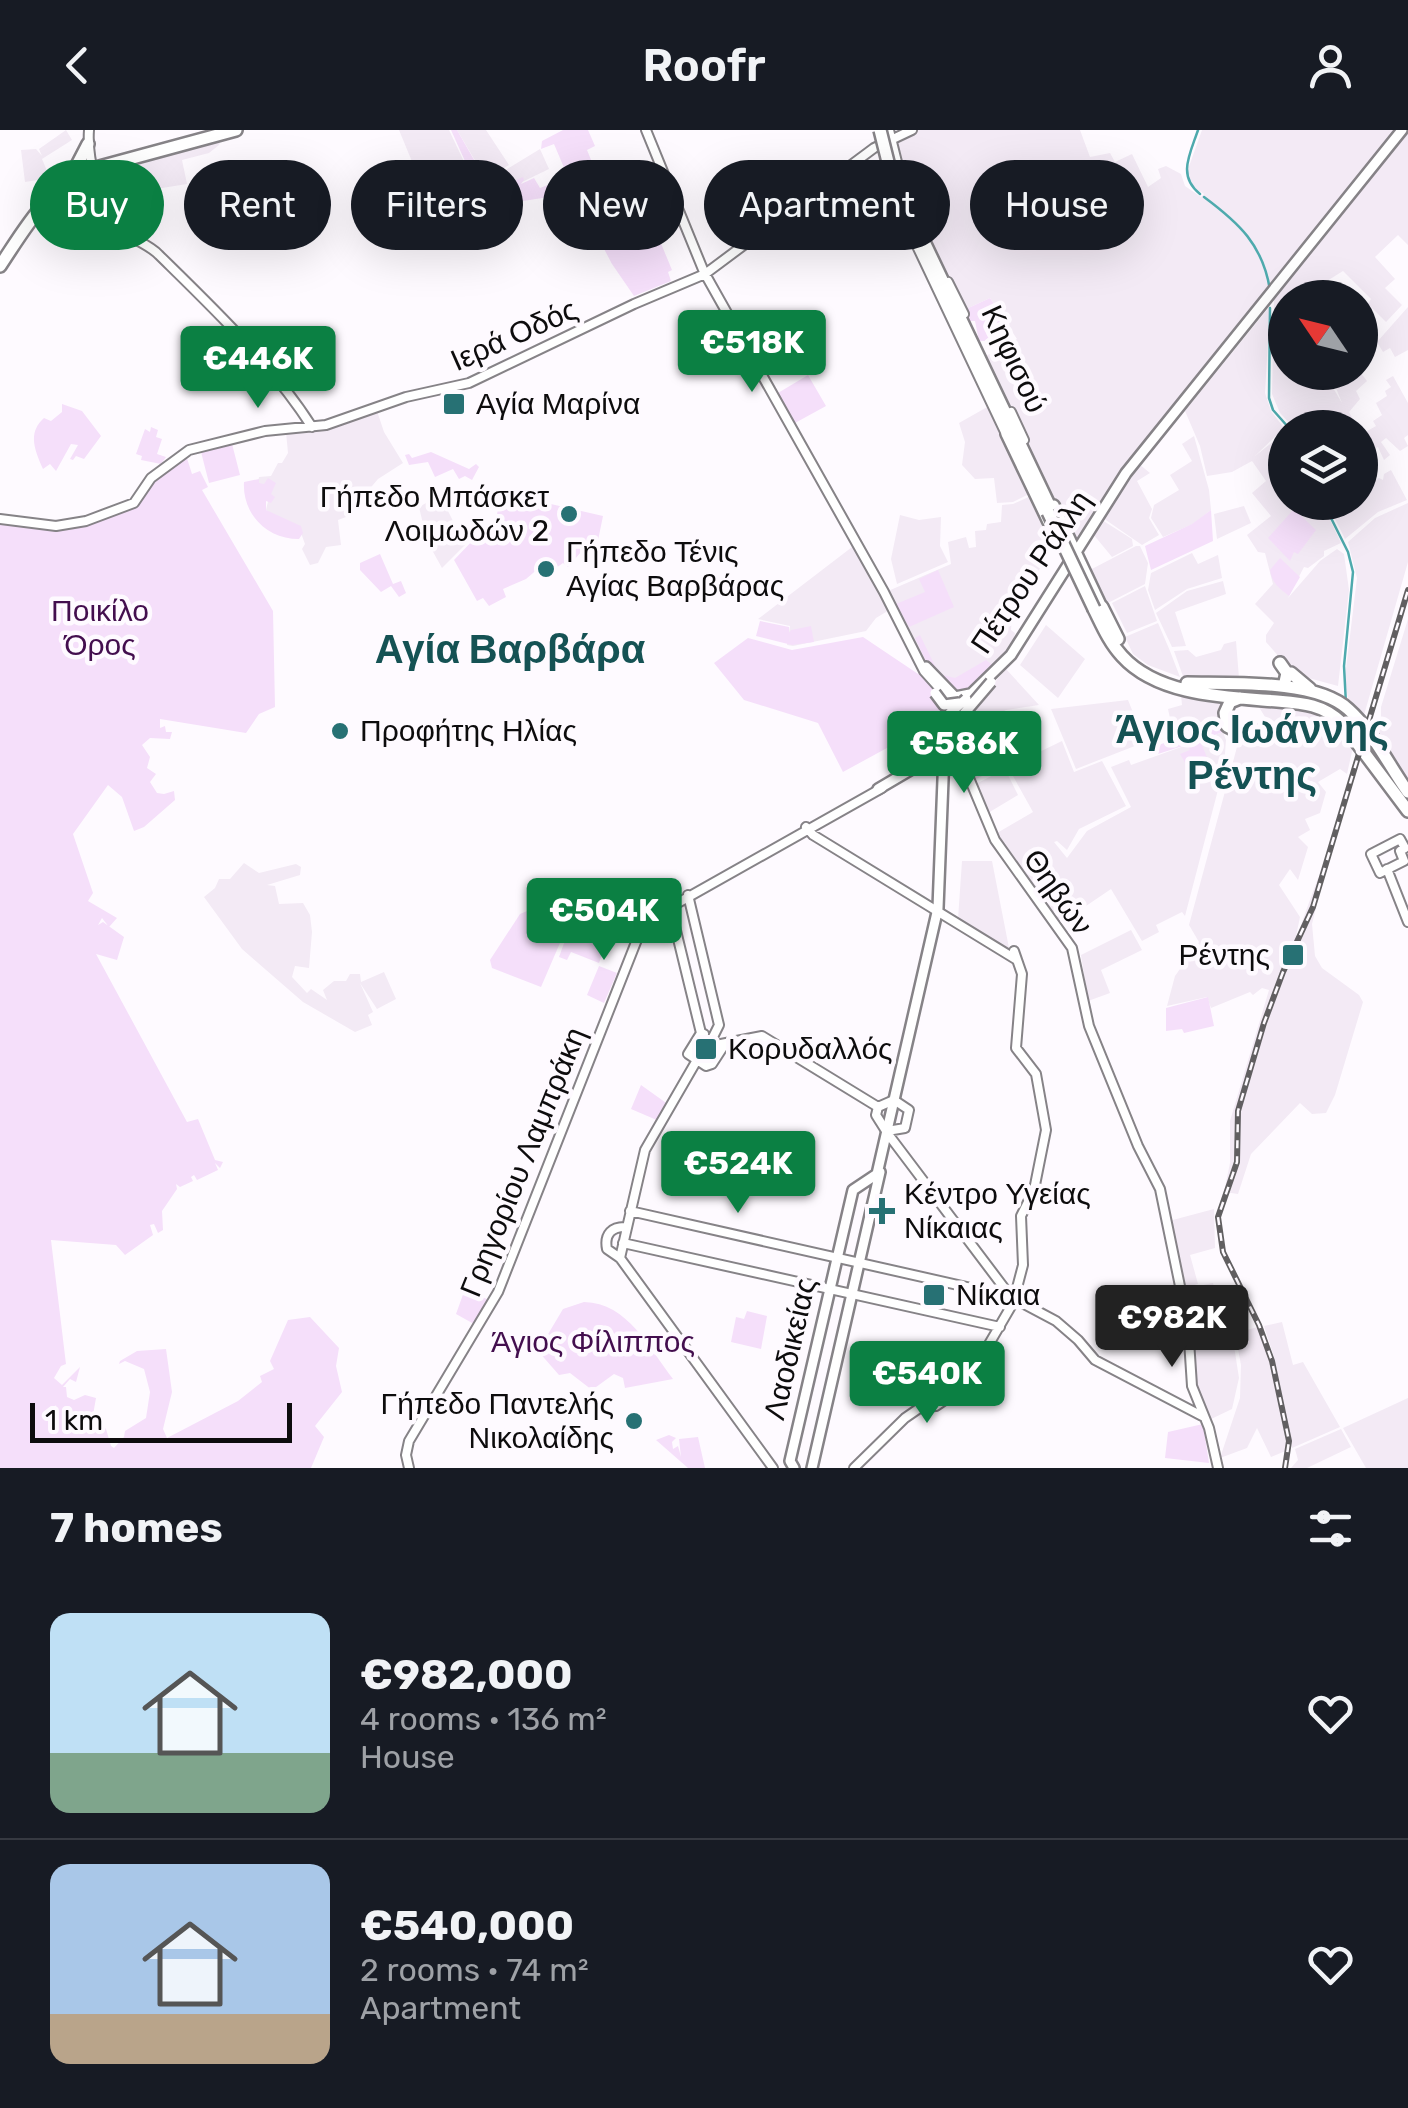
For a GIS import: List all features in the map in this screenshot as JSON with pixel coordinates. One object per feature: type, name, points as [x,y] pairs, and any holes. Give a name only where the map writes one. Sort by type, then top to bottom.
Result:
[{"type":"highway","points":[[118,160],[213,130]]},
{"type":"highway","points":[[123,160],[236,130]]},
{"type":"highway","points":[[89,146],[92,160]]},
{"type":"highway","points":[[89,146],[96,160]]},
{"type":"highway","points":[[0,255],[13,229],[30,209]]},
{"type":"highway","points":[[0,266],[30,222]]},
{"type":"highway","points":[[925,250],[962,332]]},
{"type":"highway","points":[[927,250],[1050,512],[1124,655],[1149,672],[1172,680],[1326,696]]},
{"type":"highway","points":[[921,254],[1029,454]]},
{"type":"highway","points":[[948,281],[960,315]]},
{"type":"highway","points":[[994,393],[1006,434]]},
{"type":"highway","points":[[1083,597],[1107,641],[1147,676],[1171,688],[1217,698]]},
{"type":"highway","points":[[1272,688],[1287,680],[1280,663]]},
{"type":"highway","points":[[1147,676],[1178,687],[1310,704],[1330,712],[1342,722],[1407,812]]},
{"type":"highway","points":[[1297,677],[1348,709],[1408,790]]},
{"type":"highway","points":[[1236,728],[1225,722],[1226,708],[1232,700],[1244,698]]},
{"type":"highway","points":[[1330,712],[1362,754]]},
{"type":"highway","points":[[1393,797],[1407,812]]},
{"type":"main road","points":[[89,130],[89,146]]},
{"type":"main road","name":"Θηβών","points":[[648,130],[699,260],[926,667],[952,697],[951,739],[995,840],[1074,952],[1090,1026],[1138,1146],[1160,1189],[1188,1325],[1193,1389],[1216,1468]]},
{"type":"main road","name":"Θηβών","points":[[648,130],[706,272],[924,670],[952,703],[951,739]]},
{"type":"main road","name":"Ιερά Οδός","points":[[0,519],[51,527],[131,503],[153,474],[190,447],[469,383],[706,272],[886,138],[912,130]]},
{"type":"main road","name":"Πέτρου Ράλλη","points":[[812,1468],[939,911],[950,713],[1009,658],[1132,470],[1288,282],[1404,130]]},
{"type":"main road","points":[[153,250],[235,330],[308,423]]},
{"type":"main road","name":"Κηφισού","points":[[919,250],[1055,537],[1064,540],[1074,557],[1083,597]]},
{"type":"main road","name":"Κηφισού","points":[[933,250],[1098,608]]},
{"type":"main road","points":[[694,277],[699,260]]},
{"type":"main road","name":"Ιερά Οδός","points":[[308,423],[404,394],[468,380],[632,301],[706,272]]},
{"type":"main road","name":"Πέτρου Ράλλη","points":[[939,911],[946,753],[951,739],[1003,670],[1074,557]]},
{"type":"main road","points":[[926,667],[953,695],[962,698],[1009,658]]},
{"type":"main road","points":[[878,789],[942,750],[1003,670]]},
{"type":"main road","points":[[939,692],[939,701],[948,706],[966,700]]},
{"type":"main road","name":"Πέτρου Ράλλη","points":[[943,830],[951,739]]},
{"type":"main road","name":"Γρηγορίου Λαμπράκη","points":[[408,1468],[410,1441],[498,1292],[638,937],[650,921],[670,906],[878,789],[951,739]]},
{"type":"main road","name":"Γρηγορίου Λαμπράκη","points":[[808,828],[938,751],[951,739]]},
{"type":"main road","points":[[1362,754],[1393,797]]},
{"type":"main road","points":[[808,828],[1012,953],[1022,984],[1016,1048],[1036,1074],[1046,1132],[1036,1184],[1021,1216],[1023,1265],[1000,1327],[963,1388],[936,1406],[921,1407],[905,1418],[854,1468]]},
{"type":"main road","points":[[1400,839],[1406,847],[1400,852],[1404,861],[1380,873],[1370,854],[1400,839]]},
{"type":"main road","points":[[1387,870],[1408,922]]},
{"type":"main road","points":[[670,906],[701,1033],[688,1054],[711,1066],[720,1044],[720,1024],[688,896]]},
{"type":"main road","points":[[701,1033],[720,1044],[762,1036],[878,1107]]},
{"type":"main road","points":[[620,1258],[648,1143],[697,1060]]},
{"type":"main road","points":[[878,1107],[895,1100],[909,1110],[905,1128],[888,1135]]},
{"type":"main road","points":[[878,1107],[876,1115],[888,1135],[1012,1298]]},
{"type":"main road","name":"Πέτρου Ράλλη","points":[[852,1190],[876,1176],[888,1135]]},
{"type":"main road","name":"Λαοδικείας","points":[[792,1464],[852,1190]]},
{"type":"main road","points":[[630,1211],[1012,1298],[1054,1320],[1092,1358],[1204,1419]]},
{"type":"main road","points":[[627,1227],[615,1228],[606,1240],[610,1252],[620,1258],[773,1468]]},
{"type":"main road","points":[[624,1243],[1000,1327]]},
{"type":"shaded area","points":[[66,130],[72,140],[42,160],[30,160],[30,181],[25,182],[21,150],[36,149],[42,156],[39,149]]},
{"type":"shaded area","points":[[399,130],[449,130],[463,160],[411,160]]},
{"type":"shaded area","points":[[457,130],[486,130],[506,160],[475,160]]},
{"type":"shaded area","points":[[914,130],[1080,130],[1090,157],[1110,153],[1114,160],[970,160],[970,250],[1144,250],[1144,179],[1148,187],[1161,178],[1158,169],[1166,166],[1181,174],[1185,186],[1201,197],[1204,194],[1192,186],[1187,172],[1202,130],[1399,130],[1279,280],[1268,280],[1268,293],[1078,544],[1067,529],[986,356],[1017,339],[990,298],[964,310],[936,250],[950,250],[950,160],[899,160],[894,140]]},
{"type":"shaded area","points":[[1408,131],[1408,245],[1398,235],[1375,257],[1395,279],[1385,288],[1402,305],[1386,322],[1378,314],[1378,280],[1352,280],[1343,271],[1329,280],[1290,280]]},
{"type":"shaded area","points":[[222,137],[209,153],[182,160],[184,184],[164,188],[164,160],[142,160]]},
{"type":"shaded area","points":[[540,149],[545,160],[543,172],[523,182],[522,160]]},
{"type":"shaded area","points":[[1408,307],[1408,350],[1395,357],[1390,348],[1383,352],[1378,341]]},
{"type":"shaded area","points":[[1268,308],[1265,393],[1271,410],[1268,443],[1255,456],[1268,446],[1268,512],[1252,493],[1266,481],[1252,461],[1232,472],[1207,476],[1185,411]]},
{"type":"shaded area","points":[[1393,376],[1408,403],[1408,435],[1404,438],[1408,446],[1400,451],[1386,438],[1381,442],[1390,455],[1384,460],[1378,447],[1378,418],[1382,415],[1376,403],[1387,396],[1385,391],[1391,387],[1386,380]]},
{"type":"shaded area","points":[[1272,390],[1334,390],[1342,403],[1337,390],[1357,390],[1360,399],[1351,410],[1279,410]]},
{"type":"shaded area","points":[[989,406],[1031,493],[1013,502],[997,503],[994,478],[975,479],[962,465],[965,442],[959,423]]},
{"type":"shaded area","points":[[376,408],[384,432],[403,463],[378,479],[346,517],[338,520],[341,545],[326,547],[318,563],[310,565],[302,549],[305,544],[301,533],[266,510],[269,497],[258,483],[259,477],[271,476],[288,453],[286,432],[316,430]]},
{"type":"shaded area","points":[[1194,436],[1211,510],[1193,524],[1163,537],[1151,518],[1154,505],[1179,490],[1170,475],[1192,461],[1182,444]]},
{"type":"shaded area","points":[[1139,464],[1150,473],[1137,481],[1152,509],[1149,518],[1159,535],[1142,545],[1103,518]]},
{"type":"shaded area","points":[[1391,470],[1407,500],[1378,512],[1378,478],[1383,480]]},
{"type":"shaded area","points":[[440,495],[465,545],[442,568],[427,541],[419,507]]},
{"type":"shaded area","points":[[1033,495],[1052,533],[1047,555],[1019,608],[1008,608],[1011,630],[1015,633],[1013,645],[1000,665],[962,697],[927,664],[888,591],[951,564],[948,542],[966,537],[969,548],[976,547],[975,531],[1001,522],[1002,505]]},
{"type":"shaded area","points":[[1408,503],[1408,562],[1362,722],[1349,707],[1345,677],[1357,578],[1348,542],[1378,517]]},
{"type":"shaded area","points":[[1244,506],[1251,523],[1217,539],[1214,514]]},
{"type":"shaded area","points":[[900,515],[919,520],[941,517],[940,546],[948,562],[897,584],[891,559]]},
{"type":"shaded area","points":[[1268,518],[1330,520],[1341,543],[1324,551],[1324,556],[1308,568],[1304,567],[1288,598],[1320,561],[1337,549],[1344,554],[1349,590],[1338,686],[1294,674],[1266,642],[1274,623],[1255,604],[1273,584],[1265,553],[1258,552],[1247,535]]},
{"type":"shaded area","points":[[1102,520],[1132,539],[1133,546],[1112,557],[1093,534]]},
{"type":"shaded area","points":[[1336,520],[1368,520],[1345,539]]},
{"type":"shaded area","points":[[856,544],[891,609],[876,618],[866,631],[793,646],[787,645],[790,626],[758,619]]},
{"type":"shaded area","points":[[1140,546],[1148,563],[1145,584],[1104,605],[1088,571]]},
{"type":"shaded area","points":[[1192,553],[1198,564],[1218,555],[1222,578],[1187,589],[1155,610],[1148,590],[1151,573]]},
{"type":"shaded area","points":[[1223,581],[1226,594],[1175,612],[1186,646],[1172,647],[1156,613],[1187,591]]},
{"type":"shaded area","points":[[1145,586],[1157,621],[1127,633],[1112,603]]},
{"type":"shaded area","points":[[1408,619],[1408,785],[1373,733],[1372,721],[1381,721],[1381,707]]},
{"type":"shaded area","points":[[1158,623],[1180,677],[1148,665],[1133,654],[1125,637]]},
{"type":"shaded area","points":[[1046,625],[1085,659],[1058,698],[1020,665]]},
{"type":"shaded area","points":[[1236,641],[1239,678],[1184,679],[1174,651],[1188,650],[1196,657]]},
{"type":"shaded area","points":[[1006,669],[1039,705],[1006,710],[959,734],[963,720]]},
{"type":"shaded area","points":[[1181,695],[1216,699],[1222,706],[1221,720],[1162,739],[1160,733],[1172,728],[1168,709],[1182,705]]},
{"type":"shaded area","points":[[1128,700],[1145,742],[1076,769],[1051,709]]},
{"type":"shaded area","points":[[1257,704],[1319,712],[1334,722],[1353,747],[1347,774],[1340,769],[1318,782],[1326,792],[1320,813],[1305,819],[1310,830],[1298,837],[1308,847],[1298,880],[1290,869],[1279,885],[1300,917],[1295,941],[1318,878],[1323,880],[1312,924],[1315,956],[1322,968],[1363,1002],[1326,1113],[1312,1114],[1300,1103],[1251,1154],[1238,1194],[1224,1192],[1230,1163],[1230,1121],[1269,990],[1262,988],[1253,995],[1250,992],[1211,1008],[1207,997],[1167,1006],[1175,976],[1199,942],[1189,925],[1244,721],[1270,725]]},
{"type":"shaded area","points":[[1010,713],[1031,752],[974,780],[960,738]]},
{"type":"shaded area","points":[[1223,732],[1224,767],[1185,916],[1182,912],[1156,925],[1159,932],[1142,941],[1111,889],[1061,923],[997,833],[1033,812],[1008,767],[1062,741],[1074,772],[1102,761],[1126,806],[1079,829],[1067,850],[1054,842],[1067,858],[1087,831],[1131,807],[1111,767],[1129,760],[1131,765]]},
{"type":"shaded area","points":[[1005,769],[1018,795],[988,813],[976,784]]},
{"type":"shaded area","points":[[962,861],[992,861],[1009,948],[958,919]]},
{"type":"shaded area","points":[[244,863],[259,873],[296,864],[301,867],[300,875],[267,885],[275,886],[279,904],[303,903],[310,915],[309,968],[295,966],[292,977],[307,993],[311,989],[327,1000],[323,990],[334,981],[346,981],[350,974],[360,974],[361,982],[384,972],[396,999],[377,1009],[360,983],[373,1012],[368,1015],[372,1025],[355,1032],[303,1002],[242,949],[204,897],[219,879],[230,879]]},
{"type":"shaded area","points":[[1131,930],[1142,950],[1101,970],[1110,993],[1088,1001],[1081,955]]},
{"type":"shaded area","points":[[1214,1209],[1215,1248],[1190,1255],[1198,1284],[1184,1288],[1169,1221]]},
{"type":"shaded area","points":[[1213,1283],[1226,1332],[1192,1338],[1184,1289]]},
{"type":"shaded area","points":[[1282,1322],[1293,1365],[1303,1362],[1340,1427],[1292,1448],[1264,1326]]},
{"type":"shaded area","points":[[1258,1327],[1272,1366],[1288,1450],[1271,1457],[1257,1428],[1247,1448],[1220,1458],[1240,1398],[1241,1365],[1235,1333]]},
{"type":"shaded area","points":[[1232,1333],[1239,1378],[1232,1409],[1207,1421],[1195,1391],[1192,1340]]},
{"type":"shaded area","points":[[1408,1398],[1408,1468],[1366,1468],[1343,1428]]},
{"type":"shaded area","points":[[1341,1429],[1351,1447],[1307,1468],[1291,1468],[1298,1460],[1295,1449]]},
{"type":"green space","points":[[451,130],[457,130],[474,160],[464,160]]},
{"type":"green space","points":[[563,130],[588,130],[595,146],[587,150],[591,160],[561,160],[554,144],[541,149],[542,141]]},
{"type":"green space","points":[[534,178],[543,187],[543,198],[523,201],[523,183]]},
{"type":"green space","points":[[605,250],[664,250],[672,270],[668,272],[671,281],[634,296]]},
{"type":"green space","points":[[990,298],[1005,320],[985,341],[979,341],[975,321],[970,321],[964,310]]},
{"type":"green space","points":[[808,375],[826,406],[795,423],[778,393]]},
{"type":"green space","points":[[62,404],[82,411],[101,436],[84,459],[70,459],[78,445],[71,444],[56,471],[50,464],[43,469],[34,436],[44,418],[51,421],[62,412]]},
{"type":"green space","points":[[151,427],[158,430],[156,437],[162,439],[157,454],[166,457],[161,464],[141,460],[142,456],[136,454],[145,429],[150,432]]},
{"type":"green space","points":[[231,440],[240,475],[209,483],[200,448]]},
{"type":"green space","name":"Ποικίλο Όρος","points":[[185,452],[192,474],[200,471],[208,487],[202,490],[273,611],[275,707],[259,714],[246,733],[160,719],[160,728],[165,726],[166,732],[172,732],[170,739],[150,738],[142,745],[150,757],[147,768],[156,774],[150,782],[157,793],[174,791],[175,800],[144,827],[134,831],[122,797],[108,785],[73,834],[93,893],[88,901],[117,918],[109,927],[124,937],[117,960],[96,954],[187,1122],[198,1119],[215,1160],[223,1162],[220,1168],[215,1163],[218,1170],[197,1180],[194,1175],[193,1181],[180,1187],[176,1184],[177,1189],[162,1211],[163,1230],[158,1233],[154,1224],[150,1225],[153,1235],[125,1255],[116,1245],[51,1240],[66,1364],[54,1378],[62,1385],[80,1367],[76,1382],[70,1379],[63,1387],[67,1397],[96,1398],[93,1415],[106,1429],[114,1448],[125,1431],[146,1418],[150,1392],[144,1369],[125,1361],[119,1364],[120,1361],[137,1351],[166,1349],[172,1392],[163,1429],[167,1438],[238,1401],[262,1382],[260,1376],[274,1369],[270,1361],[288,1320],[310,1317],[339,1348],[336,1366],[342,1392],[315,1426],[324,1437],[311,1468],[0,1468],[0,520],[51,528],[127,508],[152,479]]},
{"type":"green space","points":[[431,452],[469,469],[476,464],[479,467],[472,480],[465,476],[459,479],[453,469],[435,477],[428,462],[409,465],[405,455],[412,458]]},
{"type":"green space","points":[[268,478],[276,483],[271,494],[275,497],[271,503],[266,501],[266,510],[301,526],[303,533],[299,539],[277,535],[252,514],[244,482],[259,479],[264,484]]},
{"type":"green space","points":[[516,496],[603,516],[594,560],[581,552],[568,567],[563,563],[556,568],[547,561],[526,579],[503,589],[506,597],[489,606],[483,598],[477,601],[454,560],[497,515],[498,508]]},
{"type":"green space","points":[[1211,510],[1213,541],[1151,570],[1145,546],[1192,524]]},
{"type":"green space","points":[[1284,520],[1306,520],[1316,530],[1290,561],[1268,538]]},
{"type":"green space","points":[[380,554],[393,584],[401,581],[406,593],[399,597],[391,586],[381,592],[360,570],[360,563]]},
{"type":"green space","points":[[1280,558],[1300,577],[1289,596],[1271,575],[1270,570]]},
{"type":"green space","points":[[938,570],[954,607],[909,627],[896,604],[925,592],[919,579]]},
{"type":"green space","points":[[760,621],[789,627],[789,633],[811,626],[814,642],[792,645],[756,636]]},
{"type":"green space","points":[[920,635],[939,674],[955,678],[986,660],[996,668],[969,694],[957,696],[927,664],[915,638]]},
{"type":"green space","points":[[863,637],[933,684],[953,707],[944,722],[944,712],[942,718],[843,772],[818,723],[744,700],[714,663],[748,638],[792,650]]},
{"type":"green space","points":[[1007,714],[997,723],[998,728],[1009,721],[1017,735],[1010,739],[1015,751],[1024,746],[1027,754],[1016,760],[1012,748],[1003,744],[990,751],[988,759],[983,757],[975,736],[960,743],[960,738]]},
{"type":"green space","points":[[1222,724],[1223,732],[1200,740],[1210,765],[1198,770],[1193,758],[1195,769],[1190,771],[1180,754],[1190,750],[1188,746],[1195,742],[1155,755],[1152,747]]},
{"type":"green space","points":[[534,908],[569,922],[541,987],[492,968],[490,960],[520,914]]},
{"type":"green space","points":[[571,924],[608,938],[599,963],[571,952],[567,960],[559,957]]},
{"type":"green space","points":[[599,966],[617,973],[604,1003],[587,995]]},
{"type":"green space","points":[[1208,997],[1214,1026],[1184,1033],[1182,1029],[1166,1031],[1166,1008]]},
{"type":"green space","points":[[641,1085],[669,1105],[659,1121],[631,1109]]},
{"type":"green space","points":[[465,1289],[489,1300],[474,1324],[456,1314]]},
{"type":"green space","name":"Άγιος Φίλιππος","points":[[584,1302],[599,1304],[625,1319],[673,1379],[625,1388],[623,1378],[614,1374],[592,1390],[570,1373],[559,1375],[538,1351],[563,1309]]},
{"type":"green space","points":[[747,1311],[767,1316],[761,1349],[731,1342],[736,1317],[744,1319]]},
{"type":"green space","points":[[1203,1424],[1209,1463],[1165,1458],[1168,1432]]},
{"type":"green space","points":[[669,1435],[676,1438],[673,1449],[678,1446],[681,1457],[679,1439],[698,1437],[705,1468],[688,1468],[656,1440]]},
{"type":"waterway","points":[[1198,130],[1187,172],[1200,194]]},
{"type":"waterway","points":[[1204,197],[1248,236],[1268,280]]},
{"type":"waterway","points":[[1269,390],[1273,410]]},
{"type":"waterway","points":[[1332,520],[1353,572],[1344,666],[1346,704]]},
{"type":"waterway","points":[[1221,689],[1260,693]]},
{"type":"railway","points":[[1285,1468],[1289,1441],[1272,1361],[1223,1252],[1218,1217],[1237,1162],[1238,1111],[1264,1023],[1313,907],[1408,590]]},
{"type":"place","name":"Αγία Μαρίνα","points":[[454,404]]},
{"type":"place","name":"Γήπεδο Μπάσκετ Λοιμωδών 2","points":[[569,514]]},
{"type":"place","name":"Γήπεδο Τένις Αγίας Βαρβάρας","points":[[546,569]]},
{"type":"place","name":"Προφήτης Ηλίας","points":[[340,731]]},
{"type":"place","name":"Ρέντης","points":[[1293,955]]},
{"type":"place","name":"Κορυδαλλός","points":[[706,1049]]},
{"type":"place","name":"Κέντρο Υγείας Νίκαιας","points":[[882,1211]]},
{"type":"place","name":"Νίκαια","points":[[934,1295]]},
{"type":"place","name":"Γήπεδο Παντελής Νικολαίδης","points":[[634,1421]]},
{"type":"district","name":"Αγία Βαρβάρα","points":[[510,649]]},
{"type":"district","name":"Άγιος Ιωάννης Ρέντης","points":[[1252,752]]}]
